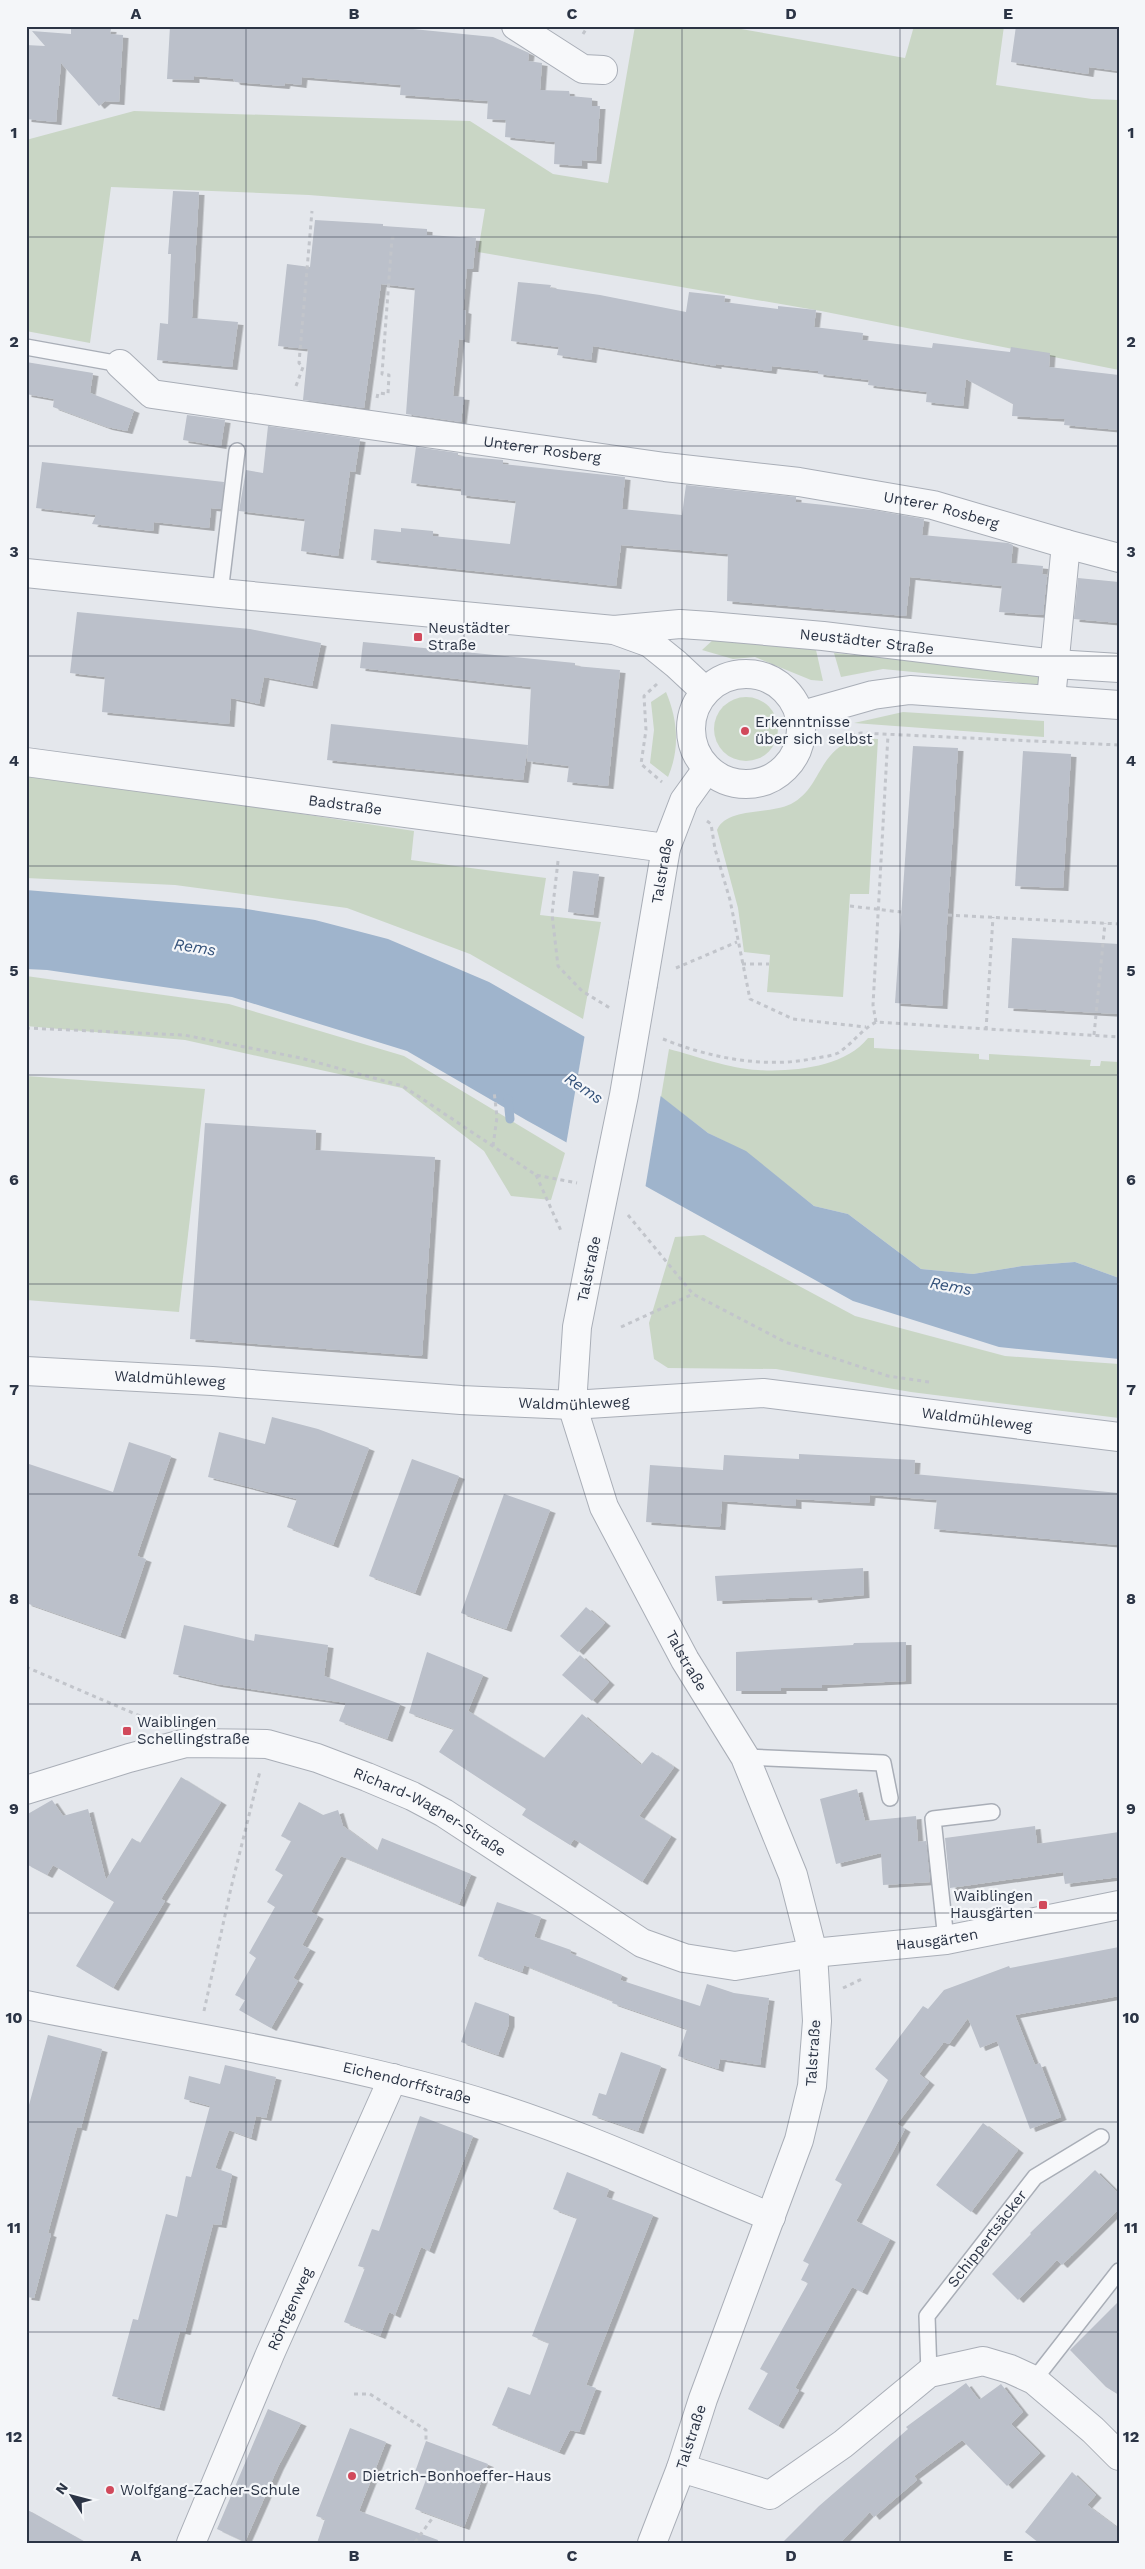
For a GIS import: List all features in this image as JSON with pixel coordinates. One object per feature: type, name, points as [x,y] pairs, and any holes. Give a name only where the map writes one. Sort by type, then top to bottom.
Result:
[{"type":"street","points":[[516,26],[583,70],[603,70]]},
{"type":"street","name":"Unterer Rosberg","points":[[120,364],[152,394],[655,466],[799,482],[933,505],[1119,558]]},
{"type":"street","points":[[1051,700],[1066,544]]},
{"type":"street","name":"Neustädter Straße","points":[[26,573],[220,594],[614,630],[680,624],[710,626],[823,636],[1054,664],[1119,668]]},
{"type":"street","name":"Neustädter Straße","points":[[614,630],[650,642],[705,691]]},
{"type":"street","points":[[738,674],[757,674],[774,681],[789,694],[798,710],[799,716],[801,728],[799,747],[790,763],[777,776],[761,783],[743,785],[726,782],[707,769],[698,759],[692,743],[690,725],[694,707],[705,691],[720,680],[738,674]]},
{"type":"street","points":[[799,716],[872,695],[910,690],[1119,705]]},
{"type":"street","name":"Badstraße","points":[[26,762],[666,848]]},
{"type":"street","name":"Talstraße","points":[[652,2543],[681,2468],[703,2399],[799,2140],[812,2086],[817,2032],[813,1953],[793,1875],[745,1757],[685,1660],[604,1507],[572,1405],[577,1328],[624,1095],[666,848],[684,801],[707,769]]},
{"type":"street","name":"Waldmühleweg","points":[[26,1371],[212,1381],[461,1400],[572,1405],[763,1393],[1119,1437]]},
{"type":"street","name":"Richard-Wagner-Straße","points":[[26,1790],[129,1758],[186,1743],[267,1744],[317,1758],[412,1796],[444,1814],[642,1943],[684,1958],[735,1966],[813,1953]]},
{"type":"street","name":"Hausgärten","points":[[813,1953],[946,1940],[1119,1905]]},
{"type":"street","name":"Eichendorffstraße","points":[[27,2008],[198,2038],[393,2078],[492,2106],[592,2142],[771,2217]]},
{"type":"street","name":"Röntgenweg","points":[[192,2543],[270,2354],[393,2078]]},
{"type":"street","points":[[681,2468],[770,2495],[843,2444],[929,2373],[983,2361],[1010,2369],[1034,2380],[1093,2430],[1119,2456]]},
{"type":"lane","name":"Unterer Rosberg","points":[[26,347],[120,364]]},
{"type":"lane","points":[[220,594],[237,451]]},
{"type":"lane","points":[[745,1757],[883,1763],[890,1798]]},
{"type":"lane","points":[[946,1940],[933,1819],[992,1812]]},
{"type":"lane","name":"Schippertsäcker","points":[[929,2373],[927,2316],[1035,2177],[1100,2137]]},
{"type":"lane","points":[[1034,2380],[1119,2271]]},
{"type":"path","points":[[583,34],[588,26]]},
{"type":"path","points":[[295,390],[298,376],[303,368],[299,363],[312,211]]},
{"type":"path","points":[[378,396],[378,393],[388,394],[389,375],[382,374],[392,238],[397,238]]},
{"type":"path","points":[[676,664],[644,696],[646,730],[641,764],[711,824],[715,849],[730,900],[750,999],[793,1019],[867,1027],[876,1022],[1119,1037]]},
{"type":"path","points":[[847,736],[862,733],[1119,746]]},
{"type":"path","points":[[876,1022],[873,1005],[888,735]]},
{"type":"path","points":[[850,906],[900,912]]},
{"type":"path","points":[[948,915],[1119,924]]},
{"type":"path","points":[[986,1030],[993,917]]},
{"type":"path","points":[[1094,1035],[1105,923]]},
{"type":"path","points":[[643,980],[737,942]]},
{"type":"path","points":[[742,964],[770,964]]},
{"type":"path","points":[[26,1028],[184,1035],[301,1058],[403,1086],[536,1174],[582,1186]]},
{"type":"path","points":[[493,1146],[497,1117],[494,1091]]},
{"type":"path","points":[[536,1174],[562,1233]]},
{"type":"path","points":[[627,1214],[693,1294],[785,1342],[888,1376],[936,1383]]},
{"type":"path","points":[[622,1327],[693,1294]]},
{"type":"path","points":[[26,1667],[147,1718],[186,1743]]},
{"type":"path","points":[[198,2038],[231,1888],[267,1744]]},
{"type":"path","points":[[354,2394],[370,2394],[426,2430],[426,2441]]},
{"type":"path","points":[[415,2542],[434,2516]]},
{"type":"green space","points":[[635,26],[724,26],[905,58],[914,26],[1004,26],[996,85],[1092,99],[1119,100],[1119,370],[821,311],[478,252],[485,209],[309,195],[111,187],[90,343],[26,331],[26,140],[134,111],[470,121],[553,174],[608,183]]},
{"type":"green space","points":[[714,639],[816,650],[823,681],[811,680],[755,657],[733,659],[702,650]]},
{"type":"green space","points":[[834,653],[1042,674],[1042,685],[883,669],[841,677]]},
{"type":"green space","points":[[666,692],[673,713],[676,734],[674,756],[668,777],[650,763],[654,730],[651,702]]},
{"type":"green space","points":[[740,697],[752,697],[769,706],[776,717],[778,729],[776,741],[769,752],[752,761],[740,761],[728,756],[719,747],[714,735],[714,723],[719,711],[728,702]]},
{"type":"green space","points":[[903,712],[1044,721],[1044,737],[854,723]]},
{"type":"green space","points":[[858,738],[878,739],[869,894],[850,894],[843,997],[767,992],[770,955],[744,952],[738,908],[717,830],[722,823],[730,818],[791,804],[809,788],[834,751]]},
{"type":"green space","points":[[26,772],[414,831],[411,860],[546,878],[540,915],[601,922],[583,1019],[470,954],[347,908],[175,885],[26,878]]},
{"type":"green space","points":[[26,976],[229,1004],[404,1056],[565,1153],[551,1200],[511,1196],[484,1151],[402,1088],[185,1040],[26,1026]]},
{"type":"green space","points":[[868,1038],[874,1038],[874,1048],[979,1054],[979,1059],[989,1060],[989,1054],[1091,1060],[1090,1066],[1100,1066],[1101,1061],[1119,1062],[1119,1278],[1075,1262],[1022,1266],[973,1274],[921,1269],[848,1214],[814,1206],[746,1152],[708,1133],[661,1097],[669,1049],[713,1062],[747,1069],[787,1070],[818,1066],[846,1056]]},
{"type":"green space","points":[[26,1076],[205,1089],[179,1312],[26,1300]]},
{"type":"green space","points":[[704,1235],[855,1316],[1005,1356],[1119,1364],[1119,1418],[911,1392],[776,1369],[668,1368],[654,1359],[649,1323],[675,1237]]},
{"type":"water","name":"Rems","points":[[26,890],[240,908],[315,920],[388,939],[489,982],[585,1037],[708,1133],[746,1151],[814,1206],[848,1214],[921,1269],[973,1274],[1022,1266],[1075,1262],[1119,1278],[1119,1359],[999,1347],[853,1301],[526,1120],[407,1051],[232,997],[47,970],[26,969]]},
{"type":"pier","points":[[585,1034],[661,1094],[645,1189],[566,1145]]},
{"type":"building","points":[[170,26],[383,26],[493,37],[529,53],[528,61],[542,63],[540,90],[569,91],[570,96],[592,98],[592,106],[600,106],[596,161],[582,160],[582,166],[554,164],[555,142],[505,137],[506,120],[487,119],[488,101],[400,95],[401,85],[302,77],[301,85],[285,83],[284,86],[194,76],[194,80],[167,79]]},
{"type":"building","points":[[1016,26],[1119,26],[1119,71],[1089,67],[1088,74],[1011,62]]},
{"type":"building","points":[[71,27],[111,29],[110,34],[123,35],[119,102],[105,101],[99,106],[61,63],[56,122],[26,119],[26,45],[45,46],[32,31],[71,34]]},
{"type":"building","points":[[173,191],[199,192],[192,318],[238,322],[232,367],[157,360],[160,323],[168,324],[171,254],[168,254]]},
{"type":"building","points":[[315,220],[383,224],[383,226],[427,229],[427,235],[476,238],[473,269],[467,269],[463,310],[466,311],[464,340],[459,339],[453,396],[464,397],[461,422],[406,414],[415,288],[381,284],[364,408],[303,400],[308,349],[278,346],[287,264],[310,267]]},
{"type":"building","points":[[518,282],[551,285],[550,288],[600,295],[686,312],[689,292],[725,296],[724,302],[778,309],[778,306],[816,310],[814,327],[863,333],[862,340],[932,348],[933,343],[1010,352],[1011,347],[1050,353],[1049,367],[1119,375],[1119,430],[1064,425],[1065,419],[1012,416],[1013,404],[966,379],[963,406],[926,402],[927,392],[868,385],[869,380],[818,374],[818,371],[772,366],[771,371],[716,364],[716,366],[593,346],[591,360],[557,355],[559,347],[511,341]]},
{"type":"building","points":[[26,362],[93,373],[90,393],[134,410],[127,431],[107,427],[53,407],[54,399],[26,394]]},
{"type":"building","points":[[187,415],[225,420],[221,446],[183,440]]},
{"type":"building","points":[[268,426],[360,439],[355,472],[350,471],[338,556],[301,551],[305,519],[239,511],[246,470],[263,473]]},
{"type":"building","points":[[416,447],[458,453],[458,456],[503,460],[503,464],[625,477],[622,509],[682,515],[686,485],[796,497],[796,502],[873,510],[924,519],[922,535],[1008,543],[1013,545],[1011,563],[1043,566],[1042,574],[1047,575],[1043,615],[999,612],[1002,586],[910,577],[906,616],[727,601],[728,554],[621,545],[616,586],[371,560],[374,529],[401,532],[401,528],[433,531],[433,536],[510,544],[516,501],[461,495],[461,489],[411,483]]},
{"type":"building","points":[[42,462],[224,482],[221,509],[211,508],[209,528],[154,522],[153,531],[92,524],[96,515],[36,508]]},
{"type":"building","points":[[1078,578],[1119,582],[1119,623],[1074,619]]},
{"type":"building","points":[[77,612],[250,629],[321,643],[312,686],[264,677],[259,704],[231,698],[229,724],[102,712],[105,677],[70,673]]},
{"type":"building","points":[[363,642],[575,663],[575,666],[620,670],[608,786],[567,782],[569,766],[527,761],[531,687],[360,668]]},
{"type":"building","points":[[331,724],[528,745],[523,780],[327,760]]},
{"type":"building","points":[[913,746],[958,748],[942,1006],[895,1003]]},
{"type":"building","points":[[1023,751],[1071,754],[1063,888],[1015,886]]},
{"type":"building","points":[[573,871],[599,874],[593,915],[568,912]]},
{"type":"building","points":[[1012,938],[1119,944],[1119,1014],[1008,1008]]},
{"type":"building","points":[[205,1123],[316,1130],[315,1150],[435,1157],[422,1356],[190,1339]]},
{"type":"building","points":[[272,1417],[318,1429],[369,1448],[333,1545],[287,1527],[297,1499],[208,1477],[219,1432],[265,1444]]},
{"type":"building","points":[[129,1442],[171,1456],[137,1556],[146,1559],[120,1636],[26,1603],[26,1463],[113,1492]]},
{"type":"building","points":[[799,1454],[915,1460],[914,1474],[1119,1493],[1119,1545],[934,1529],[937,1500],[870,1495],[869,1503],[796,1499],[796,1506],[722,1501],[720,1527],[646,1522],[650,1465],[723,1470],[724,1455],[799,1459]]},
{"type":"building","points":[[412,1459],[459,1476],[415,1593],[369,1576]]},
{"type":"building","points":[[504,1494],[550,1510],[506,1629],[461,1613]]},
{"type":"building","points":[[863,1568],[864,1595],[813,1600],[812,1597],[717,1601],[715,1576]]},
{"type":"building","points":[[586,1607],[605,1623],[578,1652],[560,1636]]},
{"type":"building","points":[[184,1625],[254,1641],[255,1634],[328,1645],[324,1676],[400,1704],[387,1739],[339,1721],[346,1703],[216,1684],[173,1674]]},
{"type":"building","points":[[906,1642],[906,1681],[822,1685],[822,1688],[781,1688],[781,1691],[736,1691],[736,1652],[853,1645],[854,1643]]},
{"type":"building","points":[[427,1652],[483,1675],[468,1711],[544,1758],[582,1714],[641,1765],[652,1752],[674,1767],[639,1816],[671,1836],[642,1882],[574,1839],[570,1845],[522,1815],[526,1809],[439,1752],[454,1729],[409,1713]]},
{"type":"building","points":[[580,1655],[609,1682],[592,1701],[562,1675]]},
{"type":"building","points":[[181,1777],[221,1802],[161,1899],[165,1901],[113,1988],[76,1966],[114,1902],[53,1865],[47,1875],[26,1864],[26,1815],[52,1800],[63,1816],[88,1809],[106,1880],[132,1838],[140,1843]]},
{"type":"building","points":[[857,1789],[865,1821],[916,1816],[918,1842],[926,1841],[930,1882],[883,1885],[881,1853],[836,1864],[820,1799]]},
{"type":"building","points":[[299,1802],[323,1815],[338,1810],[343,1826],[377,1851],[382,1838],[471,1874],[459,1904],[341,1856],[311,1912],[318,1916],[302,1945],[310,1949],[293,1978],[298,1981],[271,2028],[239,2010],[245,2000],[235,1995],[256,1958],[249,1953],[275,1907],[267,1902],[283,1875],[275,1870],[291,1841],[281,1836]]},
{"type":"building","points":[[1035,1826],[1037,1844],[1119,1832],[1119,1877],[1065,1884],[1063,1872],[950,1888],[945,1838]]},
{"type":"building","points":[[497,1902],[541,1917],[534,1937],[571,1950],[570,1953],[622,1975],[620,1980],[700,2006],[707,1984],[734,1993],[769,1998],[760,2065],[720,2059],[718,2069],[678,2056],[687,2029],[612,2003],[613,2001],[524,1965],[522,1972],[478,1956]]},
{"type":"building","points":[[1119,1947],[1119,1996],[1015,2015],[1035,2065],[1040,2063],[1061,2117],[1030,2129],[997,2041],[980,2048],[968,2018],[949,2044],[944,2042],[919,2074],[929,2082],[897,2124],[905,2129],[856,2221],[890,2239],[862,2292],[852,2287],[795,2388],[799,2390],[778,2426],[748,2409],[768,2373],[760,2369],[808,2283],[801,2280],[809,2264],[803,2261],[842,2184],[835,2180],[888,2080],[875,2069],[923,2006],[928,2009],[944,1990],[1009,1966],[1010,1968]]},
{"type":"building","points":[[475,2002],[509,2014],[509,2024],[498,2055],[461,2042]]},
{"type":"building","points":[[48,2035],[102,2049],[81,2128],[77,2127],[48,2233],[51,2234],[34,2298],[26,2297],[26,2116]]},
{"type":"building","points":[[621,2052],[661,2066],[638,2131],[592,2115],[599,2093],[606,2095]]},
{"type":"building","points":[[225,2065],[276,2077],[266,2118],[256,2116],[251,2138],[229,2130],[215,2168],[232,2174],[221,2225],[213,2224],[185,2332],[180,2331],[159,2408],[112,2396],[133,2319],[138,2320],[166,2214],[177,2217],[186,2176],[191,2177],[210,2106],[184,2099],[189,2076],[220,2084]]},
{"type":"building","points":[[420,2116],[473,2136],[429,2251],[421,2247],[395,2315],[389,2312],[380,2336],[344,2322],[365,2268],[358,2266],[372,2229],[379,2231]]},
{"type":"building","points":[[983,2123],[1018,2150],[971,2212],[936,2185]]},
{"type":"building","points":[[1095,2170],[1119,2194],[1119,2209],[1062,2265],[1057,2260],[1018,2300],[992,2274],[1030,2233]]},
{"type":"building","points":[[567,2172],[609,2189],[606,2197],[653,2215],[586,2385],[596,2388],[579,2432],[570,2430],[559,2452],[492,2425],[508,2387],[530,2395],[549,2343],[532,2336],[577,2218],[553,2209]]},
{"type":"building","points":[[1119,2301],[1119,2395],[1106,2387],[1070,2350]]},
{"type":"building","points":[[966,2383],[979,2400],[1001,2384],[1023,2412],[1011,2424],[1040,2453],[1007,2486],[962,2440],[914,2476],[917,2480],[874,2517],[870,2512],[840,2543],[782,2543],[819,2506],[908,2429],[906,2427]]},
{"type":"building","points":[[268,2409],[301,2423],[278,2467],[245,2542],[217,2529]]},
{"type":"building","name":"Dietrich-Bonhoeffer-Haus","points":[[350,2428],[386,2442],[359,2511],[438,2540],[437,2543],[317,2543],[325,2519],[316,2516]]},
{"type":"building","points":[[426,2441],[488,2464],[464,2527],[415,2509],[427,2477],[415,2472]]},
{"type":"building","points":[[1072,2472],[1096,2495],[1087,2505],[1119,2529],[1119,2543],[1039,2543],[1025,2532]]},
{"type":"building","points":[[26,2509],[87,2543],[26,2543]]},
{"type":"waterway","points":[[508,1099],[510,1119]]},
{"type":"place","name":"Neustädter Straße","points":[[418,637]]},
{"type":"place","name":"Erkenntnisse über sich selbst","points":[[745,731]]},
{"type":"place","name":"Waiblingen Schellingstraße","points":[[127,1731]]},
{"type":"place","name":"Waiblingen Hausgärten","points":[[1043,1905]]},
{"type":"place","name":"Dietrich-Bonhoeffer-Haus","points":[[352,2476]]},
{"type":"place","name":"Wolfgang-Zacher-Schule","points":[[110,2490]]}]
